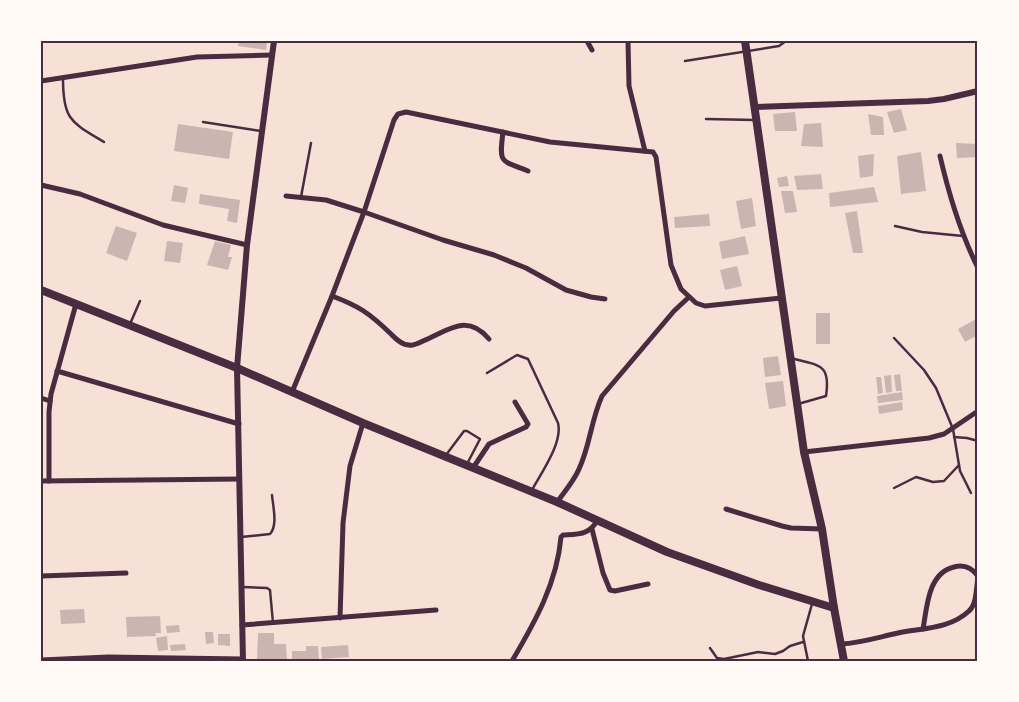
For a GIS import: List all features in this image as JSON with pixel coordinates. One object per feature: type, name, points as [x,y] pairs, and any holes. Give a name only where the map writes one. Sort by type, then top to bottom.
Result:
[{"type":"main road","points":[[745,41],[804,452],[822,529],[844,661]]},
{"type":"main road","points":[[41,290],[237,368],[363,423],[531,491],[636,539],[698,563],[834,608]]},
{"type":"street","points":[[41,660],[108,657],[243,660],[237,368],[247,245],[274,41]]},
{"type":"street","points":[[587,41],[592,50]]},
{"type":"street","points":[[628,41],[629,86],[645,151]]},
{"type":"street","points":[[41,81],[197,57],[272,55]]},
{"type":"street","points":[[754,107],[928,101],[978,91]]},
{"type":"street","points":[[292,392],[364,212],[388,135],[398,114],[406,112],[550,142],[653,152],[656,157],[671,265],[681,288],[696,302],[705,306],[781,298]]},
{"type":"street","points":[[503,132],[501,157],[504,162],[528,171]]},
{"type":"street","points":[[940,156],[950,198],[963,236],[978,268]]},
{"type":"street","points":[[41,185],[80,194],[163,225],[247,245]]},
{"type":"street","points":[[286,196],[326,200],[364,212],[443,240],[494,255],[526,268],[566,290],[585,296],[605,299]]},
{"type":"street","points":[[332,296],[363,310],[400,343],[416,344],[457,326],[470,325],[481,330],[488,339]]},
{"type":"street","points":[[557,502],[570,486],[579,469],[585,454],[595,411],[602,396],[674,311],[690,297]]},
{"type":"street","points":[[49,481],[50,401],[76,304]]},
{"type":"street","points":[[57,371],[239,424]]},
{"type":"street","points":[[41,398],[50,401]]},
{"type":"street","points":[[470,467],[489,444],[528,424],[515,402]]},
{"type":"street","points":[[804,452],[929,438],[944,434],[978,411]]},
{"type":"street","points":[[340,618],[343,523],[350,466],[363,423]]},
{"type":"street","points":[[41,481],[239,479]]},
{"type":"street","points":[[726,509],[782,526],[822,529]]},
{"type":"street","points":[[512,661],[550,590],[561,537],[592,529],[597,521]]},
{"type":"street","points":[[592,529],[603,574],[610,590],[615,591],[648,584]]},
{"type":"street","points":[[841,644],[859,643],[898,633],[923,629],[938,626],[954,621],[970,611],[975,601],[978,577],[972,568],[959,566],[943,572],[930,591],[923,629]]},
{"type":"street","points":[[41,576],[126,573]]},
{"type":"street","points":[[242,625],[436,610]]},
{"type":"lane","points":[[684,61],[779,46],[786,41]]},
{"type":"lane","points":[[63,78],[63,101],[68,115],[76,125],[104,142]]},
{"type":"lane","points":[[706,119],[756,120]]},
{"type":"lane","points":[[203,122],[262,132]]},
{"type":"lane","points":[[300,197],[311,143]]},
{"type":"lane","points":[[895,226],[922,232],[963,236]]},
{"type":"lane","points":[[130,326],[140,300]]},
{"type":"lane","points":[[894,338],[924,370],[936,388],[953,429],[960,471],[971,493]]},
{"type":"lane","points":[[487,373],[518,355],[528,358],[558,423],[560,430],[556,444],[531,491]]},
{"type":"lane","points":[[790,358],[822,367],[827,373],[826,396],[797,404]]},
{"type":"lane","points":[[445,456],[464,431],[467,431],[480,439],[470,467]]},
{"type":"lane","points":[[954,437],[978,441]]},
{"type":"lane","points":[[894,488],[916,477],[933,482],[944,481],[959,464]]},
{"type":"lane","points":[[240,537],[270,534],[272,532],[274,524],[272,495]]},
{"type":"lane","points":[[241,586],[267,588],[270,590],[273,623]]},
{"type":"lane","points":[[808,661],[803,642],[804,630],[813,600]]},
{"type":"lane","points":[[710,648],[717,658],[724,660],[758,652],[775,654],[803,642]]},
{"type":"building","points":[[239,41],[267,41],[266,50],[238,46]]},
{"type":"building","points":[[901,109],[907,130],[894,133],[887,112]]},
{"type":"building","points":[[795,112],[797,131],[775,131],[773,114]]},
{"type":"building","points":[[868,114],[883,117],[884,135],[871,135]]},
{"type":"building","points":[[821,123],[823,147],[801,146],[804,124]]},
{"type":"building","points":[[178,124],[233,132],[229,159],[174,151]]},
{"type":"building","points":[[956,143],[978,144],[978,157],[957,158]]},
{"type":"building","points":[[921,152],[926,191],[901,194],[897,156]]},
{"type":"building","points":[[874,154],[873,176],[860,178],[858,156]]},
{"type":"building","points":[[821,174],[823,189],[797,190],[794,176]]},
{"type":"building","points":[[787,176],[789,186],[779,187],[777,178]]},
{"type":"building","points":[[174,185],[188,188],[185,203],[171,201]]},
{"type":"building","points":[[874,187],[878,202],[830,207],[829,193]]},
{"type":"building","points":[[781,191],[793,191],[797,212],[785,213]]},
{"type":"building","points":[[200,194],[240,200],[237,223],[227,221],[229,209],[199,204]]},
{"type":"building","points":[[752,198],[756,226],[741,229],[736,201]]},
{"type":"building","points":[[857,211],[863,253],[853,253],[845,213]]},
{"type":"building","points":[[709,214],[710,226],[675,228],[674,217]]},
{"type":"building","points":[[116,226],[137,233],[127,261],[106,253]]},
{"type":"building","points":[[745,236],[749,254],[722,259],[719,242]]},
{"type":"building","points":[[167,241],[183,243],[180,263],[164,261]]},
{"type":"building","points":[[215,241],[231,245],[228,257],[232,257],[228,270],[207,265]]},
{"type":"building","points":[[737,266],[742,286],[725,290],[720,270]]},
{"type":"building","points":[[816,313],[830,313],[830,344],[816,344]]},
{"type":"building","points":[[978,318],[978,335],[965,342],[958,329]]},
{"type":"building","points":[[778,356],[781,375],[765,377],[763,358]]},
{"type":"building","points":[[900,374],[902,391],[896,391],[894,375]]},
{"type":"building","points":[[891,375],[892,392],[886,393],[884,376]]},
{"type":"building","points":[[876,377],[881,377],[883,393],[878,394]]},
{"type":"building","points":[[783,381],[786,406],[769,409],[765,383]]},
{"type":"building","points":[[902,392],[903,400],[878,403],[877,396]]},
{"type":"building","points":[[902,402],[903,410],[879,414],[878,406]]},
{"type":"building","points":[[84,609],[85,623],[61,624],[60,610]]},
{"type":"building","points":[[160,616],[161,633],[155,633],[156,636],[127,637],[126,617]]},
{"type":"building","points":[[179,625],[180,632],[167,633],[166,626]]},
{"type":"building","points":[[205,632],[213,632],[214,643],[206,644]]},
{"type":"building","points":[[258,633],[274,633],[274,644],[286,644],[287,661],[257,661]]},
{"type":"building","points":[[218,634],[230,634],[230,646],[218,645]]},
{"type":"building","points":[[167,636],[168,650],[158,651],[156,638]]},
{"type":"building","points":[[185,644],[186,650],[171,651],[170,645]]},
{"type":"building","points":[[348,645],[349,657],[322,659],[321,647]]},
{"type":"building","points":[[306,646],[318,646],[319,661],[292,661],[292,651],[306,651]]}]
